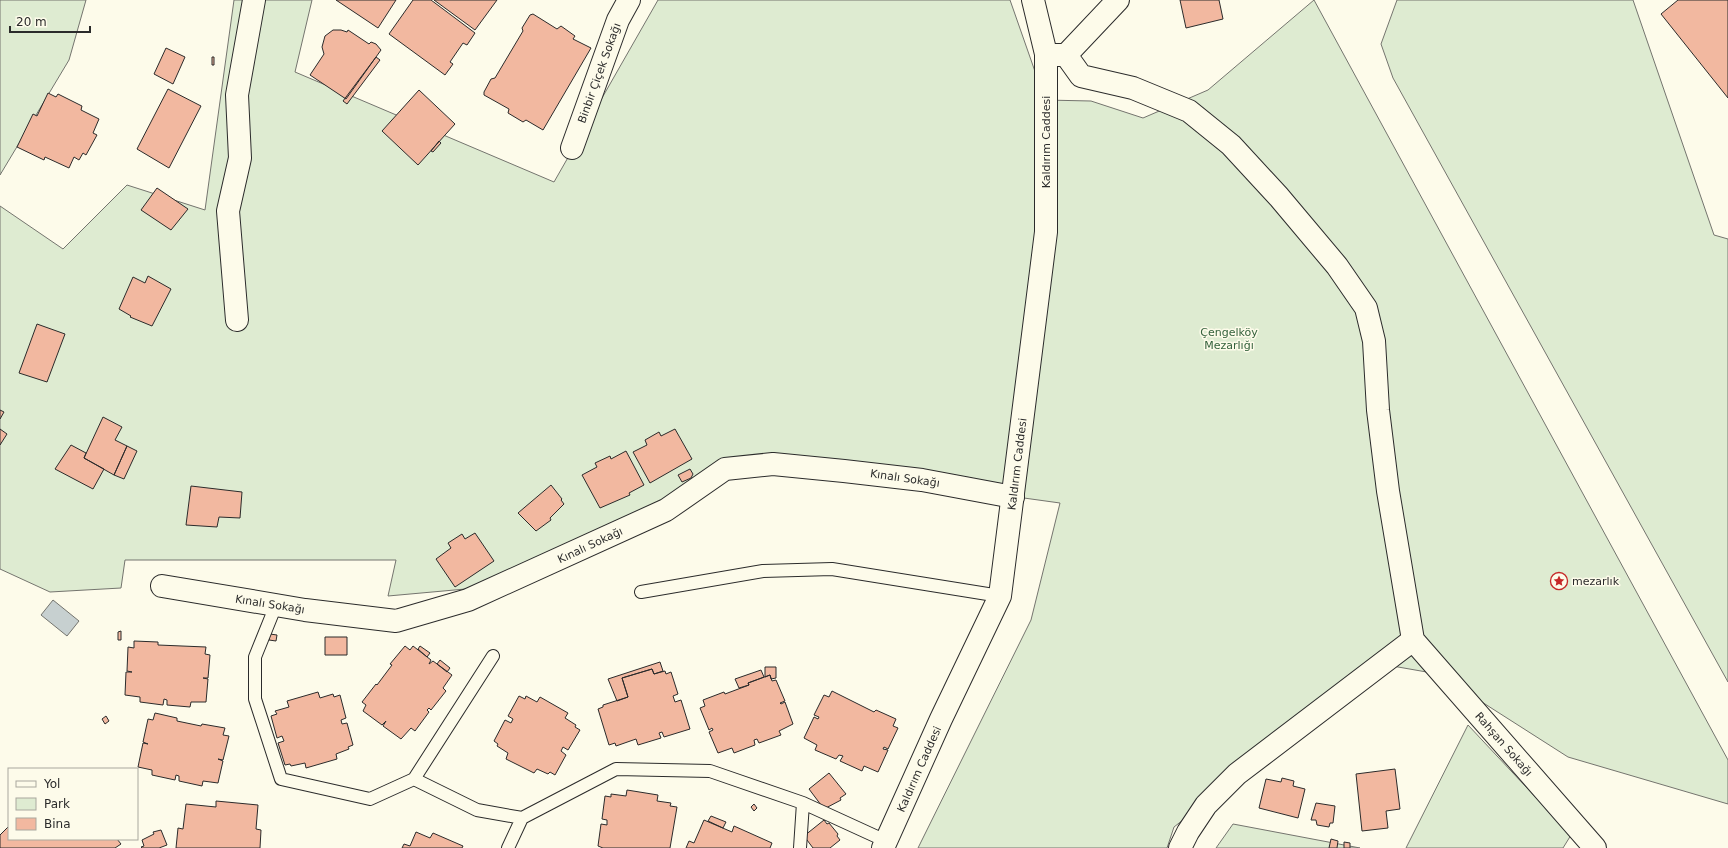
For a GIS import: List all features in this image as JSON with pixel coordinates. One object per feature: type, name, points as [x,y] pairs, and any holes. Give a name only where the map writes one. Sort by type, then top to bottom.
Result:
[{"type":"street","points":[[237,320],[228,211],[240,158],[237,95],[254,0]]},
{"type":"street","name":"Binbir Çiçek Sokağı","points":[[572,148],[618,20],[629,0]]},
{"type":"street","points":[[1033,0],[1056,55],[1081,76],[1133,88],[1189,111],[1231,145],[1279,197],[1338,266],[1366,308],[1374,341],[1378,410],[1388,491],[1413,640],[1237,774],[1206,805],[1188,832],[1180,848]]},
{"type":"street","points":[[1056,55],[1118,0]]},
{"type":"street","name":"Kaldırım Caddesi","points":[[885,845],[941,719],[1000,596],[1046,232],[1056,55]]},
{"type":"street","name":"Kınalı Sokağı","points":[[162,586],[276,605],[396,621],[468,600],[666,510],[725,469],[773,464],[836,470],[922,480],[1013,497]]},
{"type":"street","name":"Rahşan Sokağı","points":[[1413,640],[1594,848]]},
{"type":"lane","points":[[641,592],[763,571],[832,569],[1000,596]]},
{"type":"lane","points":[[276,605],[255,656],[255,699],[281,779],[370,799],[414,778],[493,656]]},
{"type":"lane","points":[[508,848],[522,818],[616,769],[710,771],[803,803],[885,845]]},
{"type":"lane","points":[[414,778],[477,810],[522,818]]},
{"type":"lane","points":[[800,848],[803,803]]},
{"type":"green space","points":[[0,0],[86,0],[69,60],[0,175]]},
{"type":"green space","name":"Çengelköy Mezarlığı","points":[[234,0],[312,0],[295,72],[554,182],[658,0],[1010,0],[1045,100],[1091,101],[1143,118],[1208,90],[1314,0],[1728,760],[1728,804],[1568,757],[1438,674],[1381,664],[1174,827],[1167,848],[918,848],[1031,620],[1060,503],[778,464],[674,495],[521,584],[388,596],[396,560],[125,560],[121,588],[50,592],[0,569],[0,206],[63,249],[127,185],[205,210]]},
{"type":"green space","points":[[1397,0],[1633,0],[1714,235],[1728,239],[1728,682],[1393,78],[1381,44]]},
{"type":"green space","points":[[1468,725],[1571,835],[1563,848],[1406,848]]},
{"type":"green space","points":[[1233,824],[1360,848],[1216,848]]},
{"type":"shaded area","points":[[53,600],[79,621],[67,636],[41,615]]},
{"type":"building","points":[[336,0],[396,0],[378,28]]},
{"type":"building","points":[[413,0],[431,0],[475,33],[467,45],[463,43],[450,62],[453,64],[445,75],[389,34]]},
{"type":"building","points":[[434,0],[497,0],[475,30]]},
{"type":"building","points":[[1180,0],[1219,0],[1223,19],[1186,28]]},
{"type":"building","points":[[1678,0],[1728,0],[1728,98],[1661,14]]},
{"type":"building","points":[[533,14],[557,29],[561,26],[575,36],[573,39],[591,48],[543,130],[526,120],[523,122],[508,113],[509,109],[484,95],[484,92],[491,79],[495,78],[523,31],[522,28],[530,15]]},
{"type":"building","points":[[333,30],[347,32],[348,30],[369,44],[371,42],[376,44],[381,50],[346,99],[310,75],[324,54],[322,47],[325,36]]},
{"type":"building","points":[[166,48],[185,57],[173,84],[154,74]]},
{"type":"building","points":[[212,57],[214,57],[214,65],[212,65]]},
{"type":"building","points":[[376,57],[380,60],[347,104],[343,101]]},
{"type":"building","points":[[168,89],[201,106],[169,168],[137,149]]},
{"type":"building","points":[[419,90],[455,124],[418,165],[382,131]]},
{"type":"building","points":[[48,93],[56,97],[58,94],[82,106],[81,110],[99,119],[93,133],[97,135],[86,155],[83,153],[79,160],[74,157],[69,168],[45,157],[44,160],[17,147],[33,114],[37,116]]},
{"type":"building","points":[[439,141],[441,143],[433,152],[431,151]]},
{"type":"building","points":[[157,188],[188,209],[171,230],[141,210]]},
{"type":"building","points":[[148,276],[171,289],[152,326],[130,317],[131,316],[119,309],[133,277],[145,283]]},
{"type":"building","points":[[37,324],[65,334],[47,382],[19,373]]},
{"type":"building","points":[[0,410],[4,412],[0,419]]},
{"type":"building","points":[[103,417],[122,427],[115,440],[127,446],[114,475],[84,458]]},
{"type":"building","points":[[0,429],[7,434],[0,445]]},
{"type":"building","points":[[675,429],[692,459],[650,483],[633,452],[647,445],[645,440],[659,432],[661,436]]},
{"type":"building","points":[[71,445],[86,453],[84,458],[104,469],[93,489],[55,469]]},
{"type":"building","points":[[127,446],[137,451],[124,479],[114,475]]},
{"type":"building","points":[[626,451],[644,485],[629,493],[630,495],[600,508],[582,475],[597,467],[595,463],[610,456],[611,459]]},
{"type":"building","points":[[690,469],[693,474],[691,478],[682,482],[678,475]]},
{"type":"building","points":[[551,485],[564,504],[550,518],[551,520],[536,531],[518,513]]},
{"type":"building","points":[[191,486],[242,492],[240,518],[219,517],[217,527],[186,525]]},
{"type":"building","points":[[475,533],[494,561],[455,587],[436,559],[451,548],[448,543],[462,534],[465,539]]},
{"type":"building","points":[[121,631],[121,640],[118,640],[118,632]]},
{"type":"building","points":[[270,634],[277,635],[276,641],[269,640]]},
{"type":"building","points":[[325,637],[347,637],[347,655],[325,655]]},
{"type":"building","points":[[134,641],[158,642],[158,645],[206,647],[205,654],[210,655],[208,678],[203,678],[208,679],[206,702],[191,702],[190,707],[167,705],[167,700],[164,699],[163,705],[140,702],[140,697],[125,695],[126,672],[132,672],[127,671],[128,647],[134,648]]},
{"type":"building","points":[[405,646],[410,650],[413,646],[431,660],[429,664],[433,661],[452,675],[443,688],[446,691],[431,710],[429,708],[427,710],[429,712],[415,731],[411,728],[401,739],[383,726],[386,721],[382,725],[363,711],[366,705],[362,702],[376,684],[377,685],[392,665],[390,664]]},
{"type":"building","points":[[420,646],[430,653],[427,657],[418,649]]},
{"type":"building","points":[[440,660],[450,668],[447,672],[437,664]]},
{"type":"building","points":[[660,662],[663,671],[654,674],[652,669],[622,678],[628,697],[617,701],[608,679]]},
{"type":"building","points":[[765,667],[776,667],[776,678],[771,679],[770,675],[765,677]]},
{"type":"building","points":[[652,669],[654,674],[665,671],[666,674],[671,672],[678,694],[673,696],[675,702],[681,700],[690,729],[664,737],[662,732],[659,733],[661,738],[638,745],[636,739],[616,746],[615,743],[609,745],[598,709],[603,707],[603,705],[628,697],[622,678]]},
{"type":"building","points":[[761,670],[764,677],[748,683],[749,685],[739,688],[735,679]]},
{"type":"building","points":[[770,675],[772,681],[776,680],[785,701],[780,703],[785,702],[793,724],[779,731],[781,735],[759,743],[757,739],[754,740],[755,745],[734,753],[732,748],[718,753],[709,732],[713,730],[712,728],[709,730],[700,708],[705,706],[703,700],[724,692],[725,694]]},
{"type":"building","points":[[832,691],[874,712],[876,710],[896,719],[893,726],[898,728],[888,749],[884,747],[883,749],[888,750],[878,772],[864,766],[862,771],[840,761],[843,756],[839,755],[836,759],[815,750],[817,745],[804,738],[814,717],[818,719],[819,717],[814,715],[824,695],[829,697]]},
{"type":"building","points":[[318,692],[320,698],[333,694],[334,697],[340,695],[346,718],[341,720],[342,724],[347,723],[353,745],[348,747],[349,749],[336,754],[337,759],[306,768],[305,763],[291,766],[290,764],[285,765],[278,743],[284,741],[282,736],[277,738],[271,716],[277,714],[275,711],[289,707],[287,701]]},
{"type":"building","points":[[519,696],[525,699],[526,696],[537,702],[540,697],[568,713],[565,718],[576,725],[575,727],[580,730],[568,750],[563,747],[561,751],[566,755],[555,775],[550,772],[548,774],[537,769],[534,773],[506,759],[508,753],[497,746],[498,744],[494,741],[505,720],[511,723],[513,719],[508,716]]},
{"type":"building","points":[[155,713],[177,718],[177,721],[201,726],[202,724],[225,728],[223,735],[229,736],[223,760],[218,759],[223,761],[218,783],[203,781],[202,786],[179,781],[179,776],[176,775],[175,780],[152,775],[152,770],[138,767],[143,743],[148,744],[143,742],[148,719],[153,720]]},
{"type":"building","points":[[106,716],[109,721],[105,724],[102,719]]},
{"type":"building","points":[[1395,769],[1400,809],[1386,811],[1388,828],[1362,831],[1356,774]]},
{"type":"building","points":[[829,773],[846,794],[840,798],[841,800],[824,809],[809,789]]},
{"type":"building","points":[[1282,778],[1294,781],[1293,786],[1305,789],[1298,818],[1259,808],[1266,779],[1281,782]]},
{"type":"building","points":[[627,790],[658,795],[657,801],[671,803],[670,806],[677,807],[670,848],[603,848],[598,846],[601,824],[607,825],[607,820],[602,819],[605,796],[611,797],[611,794],[626,796]]},
{"type":"building","points":[[216,801],[258,805],[256,829],[261,830],[260,848],[176,848],[178,828],[183,829],[186,804],[216,807]]},
{"type":"building","points":[[1316,803],[1335,806],[1333,823],[1330,823],[1329,827],[1317,825],[1316,820],[1311,820]]},
{"type":"building","points":[[754,804],[757,808],[754,811],[751,807]]},
{"type":"building","points":[[711,816],[726,822],[723,828],[708,821]]},
{"type":"building","points":[[704,820],[732,832],[734,826],[772,843],[770,848],[686,848],[689,841],[694,843]]},
{"type":"building","points":[[824,820],[827,824],[829,823],[838,834],[837,836],[840,840],[830,848],[813,848],[804,836]]},
{"type":"building","points":[[8,827],[8,840],[118,840],[121,844],[115,848],[0,848],[0,835]]},
{"type":"building","points":[[161,830],[167,845],[159,848],[141,847],[144,846],[142,840],[154,834],[153,832]]},
{"type":"building","points":[[416,832],[430,838],[433,833],[463,846],[462,848],[402,848],[404,844],[410,846]]},
{"type":"building","points":[[1331,839],[1338,841],[1337,848],[1329,848]]},
{"type":"building","points":[[1344,842],[1350,843],[1350,848],[1344,848]]},
{"type":"place","name":"mezarlık","points":[[1559,581]]}]
